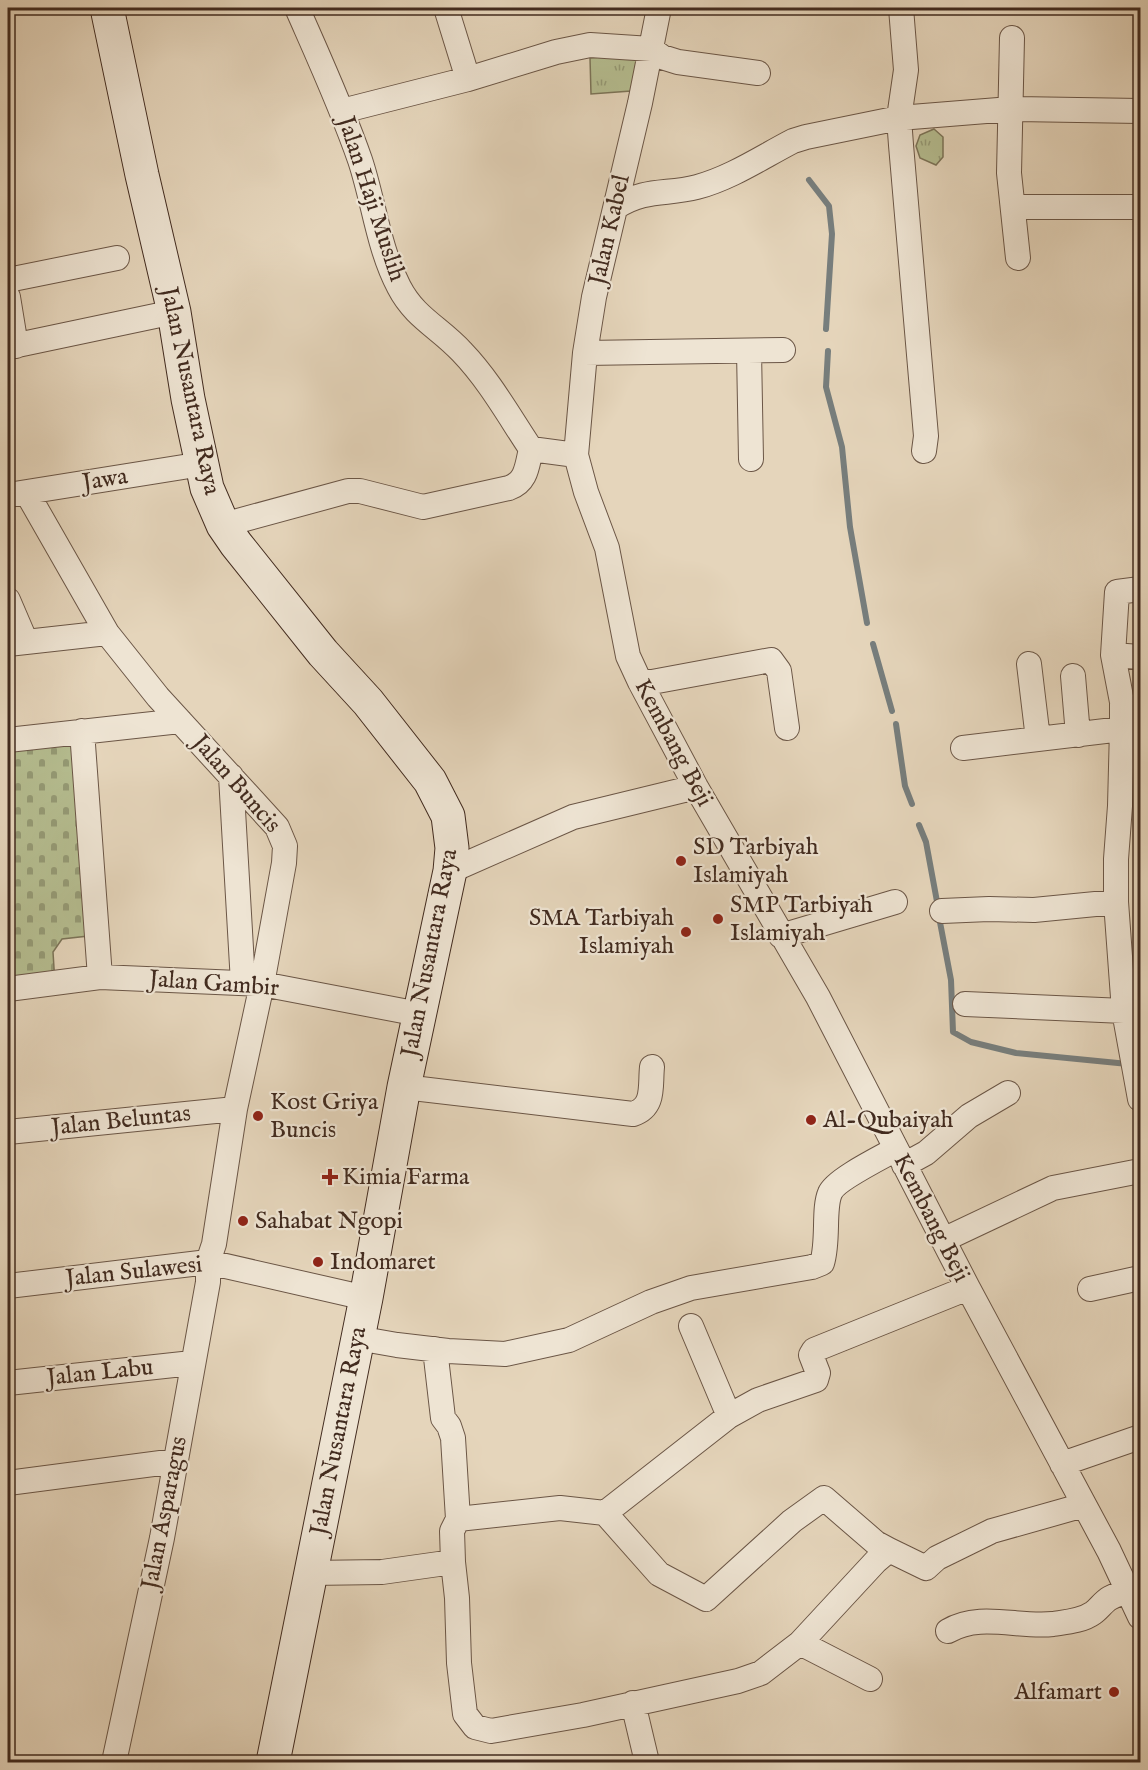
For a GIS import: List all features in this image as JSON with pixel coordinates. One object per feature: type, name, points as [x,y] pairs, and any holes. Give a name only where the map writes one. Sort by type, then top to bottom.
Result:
[{"type":"street","name":"Jalan Nusantara Raya","points":[[107,8],[174,312],[188,399],[207,488],[223,525],[236,544],[316,644],[368,702],[430,781],[448,816],[452,834],[450,871],[404,1087],[366,1298],[273,1762]]},
{"type":"street","name":"Jalan Haji Muslih","points":[[297,8],[342,111],[361,162],[383,248],[399,287],[417,314],[448,338],[475,366],[531,448]]},
{"type":"street","points":[[446,8],[468,79]]},
{"type":"street","name":"Jalan Kabel","points":[[576,455],[585,353],[594,297],[659,8]]},
{"type":"street","points":[[902,8],[906,70],[899,118],[926,436],[924,451]]},
{"type":"street","points":[[1012,38],[1009,173],[1018,258]]},
{"type":"street","points":[[342,111],[468,79],[556,52],[590,45],[651,49],[662,57],[678,62],[758,73]]},
{"type":"street","points":[[616,207],[644,193],[694,188],[714,182],[793,141],[899,118],[1011,109],[1140,111]]},
{"type":"street","points":[[1013,207],[1133,207]]},
{"type":"street","points":[[8,280],[117,258]]},
{"type":"street","points":[[8,297],[12,346],[174,312]]},
{"type":"street","points":[[585,353],[783,350]]},
{"type":"street","points":[[748,351],[751,459]]},
{"type":"street","points":[[223,525],[348,490],[423,507],[509,488],[522,482],[531,448],[576,455]]},
{"type":"street","name":"Kembang Beji","points":[[576,455],[586,492],[607,548],[628,656],[640,682],[696,787],[818,998],[1062,1464],[1135,1589],[1140,1617]]},
{"type":"street","name":"Jawa","points":[[17,494],[202,464]]},
{"type":"street","name":"Jalan Buncis","points":[[17,494],[107,633],[158,697],[277,827],[285,846],[252,983],[214,1244],[208,1262]]},
{"type":"street","points":[[1140,589],[1117,592],[1113,655],[1122,702],[1116,902],[1135,1075],[1140,1099]]},
{"type":"street","points":[[8,600],[16,643],[107,633]]},
{"type":"street","points":[[1113,655],[1140,657]]},
{"type":"street","points":[[640,682],[652,682],[771,660],[779,671],[787,728]]},
{"type":"street","points":[[1029,664],[1038,739]]},
{"type":"street","points":[[1072,676],[1078,735]]},
{"type":"street","points":[[8,740],[180,721]]},
{"type":"street","points":[[963,748],[1122,729]]},
{"type":"street","points":[[82,731],[100,977]]},
{"type":"street","points":[[231,776],[252,983]]},
{"type":"street","points":[[450,871],[573,817],[696,787]]},
{"type":"street","points":[[781,936],[895,902]]},
{"type":"street","points":[[942,911],[1034,910],[1116,902]]},
{"type":"street","name":"Jalan Gambir","points":[[8,989],[100,977],[252,983],[419,1014]]},
{"type":"street","points":[[965,1004],[1130,1026]]},
{"type":"street","points":[[404,1087],[633,1114],[642,1111],[649,1104],[651,1067]]},
{"type":"street","points":[[357,1338],[396,1345],[505,1354],[568,1340],[651,1302],[691,1288],[812,1267],[822,1263],[830,1193],[836,1184],[900,1157],[926,1153],[969,1116],[1008,1093]]},
{"type":"street","name":"Jalan Beluntas","points":[[8,1132],[235,1110]]},
{"type":"street","points":[[943,1240],[1053,1188],[1140,1172]]},
{"type":"street","name":"Jalan Sulawesi","points":[[8,1287],[208,1262],[366,1298]]},
{"type":"street","name":"Jalan Asparagus","points":[[114,1762],[162,1538],[208,1282],[208,1262]]},
{"type":"street","points":[[1090,1289],[1140,1278]]},
{"type":"street","points":[[458,1519],[560,1508],[605,1513],[729,1416],[758,1400],[816,1380],[818,1373],[812,1355],[814,1350],[968,1288]]},
{"type":"street","points":[[691,1326],[729,1416]]},
{"type":"street","points":[[435,1349],[443,1418],[453,1438],[458,1519],[452,1531],[459,1663],[465,1714],[475,1727],[491,1731],[738,1681],[760,1673],[800,1643],[889,1550]]},
{"type":"street","name":"Jalan Labu","points":[[8,1383],[192,1363]]},
{"type":"street","points":[[1062,1464],[1140,1437]]},
{"type":"street","points":[[8,1483],[176,1461]]},
{"type":"street","points":[[605,1513],[659,1575],[706,1599],[792,1521],[824,1498],[876,1543],[926,1568],[937,1558],[992,1531],[1084,1505]]},
{"type":"street","points":[[310,1574],[382,1572],[453,1562]]},
{"type":"street","points":[[948,1631],[959,1624],[973,1621],[1039,1625],[1081,1619],[1094,1613],[1113,1596],[1135,1589]]},
{"type":"street","points":[[800,1643],[870,1679]]},
{"type":"street","points":[[633,1703],[648,1762]]},
{"type":"green space","points":[[638,56],[631,91],[591,94],[590,58]]},
{"type":"green space","points":[[934,129],[943,137],[943,157],[936,165],[920,158],[916,146],[920,135]]},
{"type":"green space","points":[[82,731],[97,935],[62,939],[53,952],[55,984],[8,989],[8,740]]},
{"type":"waterway","points":[[809,180],[829,206],[832,234],[826,329]]},
{"type":"waterway","points":[[828,351],[826,387],[842,447],[850,527],[867,623]]},
{"type":"waterway","points":[[873,644],[892,711]]},
{"type":"waterway","points":[[896,724],[905,786],[912,804]]},
{"type":"waterway","points":[[919,825],[926,842],[938,907]]},
{"type":"waterway","points":[[939,917],[951,980],[953,1032],[971,1042],[1016,1053],[1128,1064]]},
{"type":"place","name":"SD Tarbiyah Islamiyah","points":[[681,861]]},
{"type":"place","name":"SMP Tarbiyah Islamiyah","points":[[718,919]]},
{"type":"place","name":"SMA Tarbiyah Islamiyah","points":[[686,932]]},
{"type":"place","name":"Kost Griya Buncis","points":[[258,1116]]},
{"type":"place","name":"Al-Qubaiyah","points":[[811,1120]]},
{"type":"place","name":"Kimia Farma","points":[[330,1177]]},
{"type":"place","name":"Sahabat Ngopi","points":[[243,1221]]},
{"type":"place","name":"Indomaret","points":[[318,1262]]},
{"type":"place","name":"Alfamart","points":[[1114,1692]]}]
